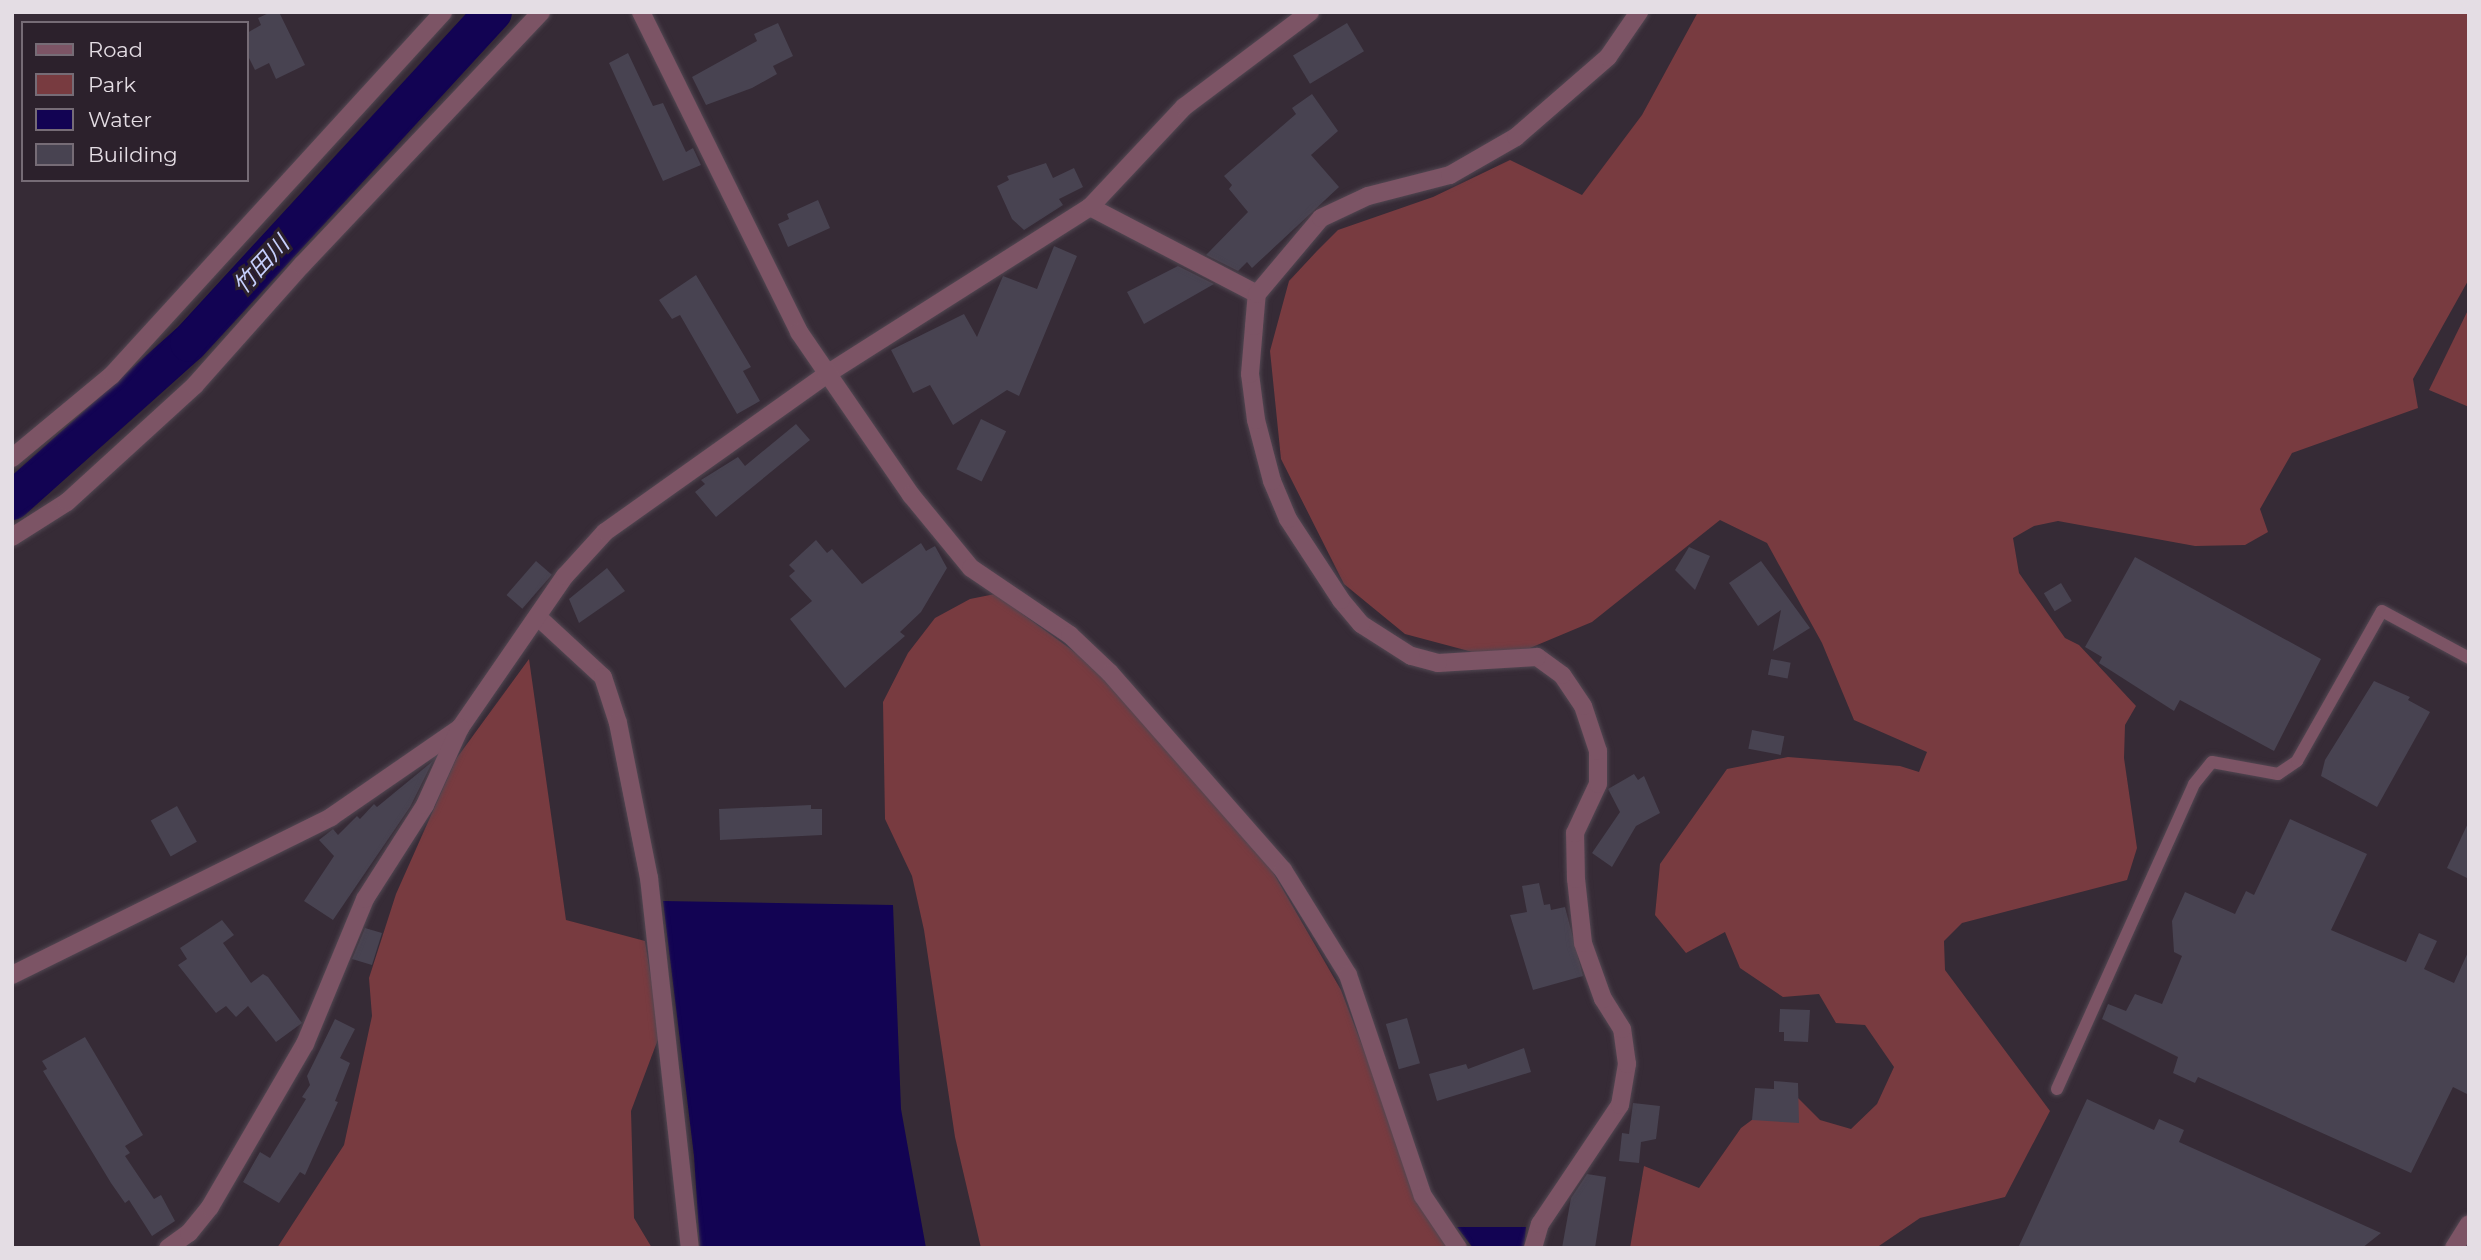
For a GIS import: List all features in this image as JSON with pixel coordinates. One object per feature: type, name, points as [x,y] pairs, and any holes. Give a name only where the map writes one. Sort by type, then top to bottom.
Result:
[{"type":"street","points":[[12,458],[112,375],[443,12]]},
{"type":"street","points":[[12,537],[67,502],[195,385],[302,265],[541,12]]},
{"type":"street","points":[[641,12],[799,332],[830,372],[911,495],[971,568],[1070,635],[1110,673],[1283,870],[1348,975],[1423,1196],[1458,1248]]},
{"type":"street","points":[[168,1248],[189,1233],[210,1207],[305,1044],[365,899],[425,805],[460,728],[539,618],[565,576],[605,532],[830,372],[1090,207],[1184,107],[1310,12]]},
{"type":"street","points":[[1533,1248],[1540,1224],[1620,1105],[1627,1064],[1622,1029],[1603,999],[1583,943],[1576,879],[1575,833],[1598,784],[1598,751],[1583,706],[1562,675],[1537,657],[1438,663],[1411,656],[1361,624],[1341,600],[1288,519],[1272,481],[1255,420],[1250,374],[1257,293],[1321,218],[1368,196],[1450,175],[1516,137],[1608,57],[1639,12]]},
{"type":"street","points":[[1090,207],[1257,293]]},
{"type":"street","points":[[539,618],[603,677],[618,723],[649,878],[690,1248]]},
{"type":"street","points":[[12,975],[331,817],[460,728]]},
{"type":"street","points":[[2454,1248],[2469,1224]]},
{"type":"lane","points":[[2057,1089],[2194,785],[2212,762],[2278,774],[2297,761],[2382,611],[2469,658]]},
{"type":"green space","points":[[1698,12],[2469,12],[2469,279],[2413,379],[2418,408],[2292,453],[2260,509],[2268,532],[2245,545],[2195,546],[2058,521],[2034,526],[2013,538],[2019,573],[2065,638],[2079,645],[2136,706],[2125,725],[2124,758],[2137,848],[2127,880],[1962,923],[1944,941],[1945,970],[2050,1111],[2005,1197],[1920,1218],[1876,1248],[1630,1248],[1644,1166],[1699,1188],[1741,1128],[1772,1105],[1796,1096],[1820,1120],[1851,1129],[1877,1104],[1894,1067],[1865,1025],[1836,1023],[1819,994],[1783,997],[1740,968],[1725,932],[1686,953],[1655,915],[1660,864],[1727,769],[1788,757],[1900,766],[1919,772],[1927,752],[1854,720],[1822,643],[1767,543],[1720,520],[1592,622],[1530,648],[1480,654],[1405,634],[1344,584],[1281,459],[1270,351],[1289,281],[1338,230],[1433,197],[1510,160],[1582,195],[1642,115]]},
{"type":"green space","points":[[2469,308],[2469,407],[2429,390]]},
{"type":"green space","points":[[995,594],[1109,677],[1270,867],[1341,990],[1419,1195],[1448,1248],[981,1248],[955,1137],[924,930],[912,876],[885,819],[883,702],[908,653],[935,618],[970,599]]},
{"type":"green space","points":[[529,659],[566,920],[645,941],[660,1034],[631,1111],[634,1218],[652,1248],[277,1248],[344,1145],[372,1016],[369,978],[396,894],[456,759]]},
{"type":"water","points":[[663,901],[893,905],[901,1109],[926,1248],[700,1248],[694,1156]]},
{"type":"water","points":[[1457,1227],[1526,1227],[1524,1248],[1473,1248]]},
{"type":"building","points":[[271,12],[279,12],[305,65],[276,79],[269,63],[255,70],[248,56],[248,32],[261,25],[258,18]]},
{"type":"building","points":[[778,23],[793,56],[773,66],[777,74],[752,88],[706,105],[692,77],[757,41],[754,34]]},
{"type":"building","points":[[1347,23],[1364,51],[1310,84],[1293,55]]},
{"type":"building","points":[[628,53],[653,106],[663,103],[686,152],[693,148],[701,165],[663,181],[609,63]]},
{"type":"building","points":[[1312,94],[1338,131],[1311,155],[1339,187],[1252,268],[1247,262],[1238,271],[1206,255],[1248,212],[1229,189],[1232,185],[1224,176],[1296,114],[1292,108]]},
{"type":"building","points":[[1046,163],[1053,178],[1074,168],[1083,187],[1059,199],[1063,205],[1024,230],[1012,219],[997,186],[1009,180],[1007,176]]},
{"type":"building","points":[[818,200],[830,228],[788,247],[778,224],[789,219],[787,214]]},
{"type":"building","points":[[1054,246],[1077,256],[1019,396],[1007,390],[953,425],[930,385],[913,393],[891,350],[964,314],[977,337],[1003,276],[1037,289]]},
{"type":"building","points":[[1178,266],[1214,284],[1144,324],[1127,292]]},
{"type":"building","points":[[696,275],[751,367],[743,371],[760,401],[737,414],[680,315],[672,319],[659,300]]},
{"type":"building","points":[[981,419],[1006,431],[982,482],[956,469]]},
{"type":"building","points":[[796,424],[810,440],[716,517],[695,492],[705,484],[701,480],[738,457],[745,466]]},
{"type":"building","points":[[816,540],[827,553],[832,549],[862,584],[921,543],[926,551],[935,546],[947,568],[921,612],[900,632],[905,636],[845,688],[790,619],[812,601],[789,576],[795,571],[789,565]]},
{"type":"building","points":[[1689,547],[1710,556],[1695,590],[1675,570]]},
{"type":"building","points":[[2135,557],[2321,659],[2274,751],[2180,700],[2174,711],[2099,663],[2102,657],[2085,647]]},
{"type":"building","points":[[536,561],[552,575],[522,609],[506,595]]},
{"type":"building","points":[[1761,561],[1810,628],[1773,651],[1781,610],[1758,626],[1729,583]]},
{"type":"building","points":[[607,568],[625,591],[579,623],[569,599]]},
{"type":"building","points":[[2061,583],[2072,601],[2055,611],[2044,593]]},
{"type":"building","points":[[1771,659],[1791,663],[1788,679],[1768,675]]},
{"type":"building","points":[[2374,681],[2410,697],[2408,700],[2430,712],[2377,807],[2321,776],[2325,760]]},
{"type":"building","points":[[1752,730],[1784,736],[1781,755],[1748,749]]},
{"type":"building","points":[[433,761],[410,807],[333,920],[304,901],[334,856],[319,840],[333,829],[338,835],[357,816],[360,819],[374,804],[377,807]]},
{"type":"building","points":[[1634,774],[1638,780],[1644,776],[1660,813],[1636,826],[1612,867],[1592,853],[1620,812],[1608,789]]},
{"type":"building","points":[[811,805],[811,809],[822,809],[822,835],[720,840],[719,809]]},
{"type":"building","points":[[177,806],[197,842],[171,856],[151,821]]},
{"type":"building","points":[[2290,819],[2367,854],[2331,930],[2406,962],[2419,933],[2437,941],[2424,969],[2454,983],[2469,950],[2469,1095],[2453,1087],[2411,1173],[2198,1077],[2195,1083],[2173,1073],[2178,1057],[2102,1019],[2108,1004],[2126,1011],[2135,994],[2162,1004],[2182,956],[2174,952],[2172,921],[2185,892],[2235,914],[2246,891],[2254,895]]},
{"type":"building","points":[[2469,821],[2469,879],[2447,868]]},
{"type":"building","points":[[1539,883],[1544,905],[1550,904],[1551,910],[1565,907],[1583,976],[1533,990],[1510,915],[1527,912],[1522,886]]},
{"type":"building","points":[[222,920],[234,935],[223,943],[251,983],[263,974],[268,977],[302,1023],[276,1042],[248,1006],[236,1017],[226,1006],[216,1013],[178,965],[187,959],[180,948]]},
{"type":"building","points":[[365,928],[382,933],[372,965],[352,959]]},
{"type":"building","points":[[1780,1009],[1810,1010],[1808,1042],[1784,1041],[1784,1032],[1779,1032]]},
{"type":"building","points":[[1407,1018],[1420,1063],[1399,1069],[1386,1024]]},
{"type":"building","points":[[335,1019],[355,1029],[340,1058],[350,1063],[335,1101],[338,1102],[305,1175],[300,1172],[279,1203],[243,1182],[260,1152],[270,1158],[306,1099],[302,1097],[310,1085],[307,1076]]},
{"type":"building","points":[[85,1037],[143,1135],[125,1146],[130,1153],[125,1156],[154,1199],[161,1195],[175,1221],[152,1236],[129,1200],[125,1203],[111,1183],[43,1071],[47,1069],[42,1061]]},
{"type":"building","points":[[1524,1048],[1531,1072],[1437,1101],[1429,1074],[1466,1064],[1468,1069]]},
{"type":"building","points":[[1774,1081],[1798,1083],[1799,1123],[1752,1120],[1755,1088],[1774,1089]]},
{"type":"building","points":[[2087,1099],[2154,1130],[2159,1119],[2184,1130],[2179,1142],[2381,1233],[2362,1248],[2018,1248]]},
{"type":"building","points":[[1633,1103],[1660,1106],[1656,1139],[1641,1142],[1639,1163],[1619,1161],[1622,1133],[1629,1134]]},
{"type":"building","points":[[1587,1174],[1606,1177],[1595,1248],[1562,1248],[1571,1198]]},
{"type":"waterway","name":"竹田川","points":[[12,501],[189,343],[493,12]]}]
